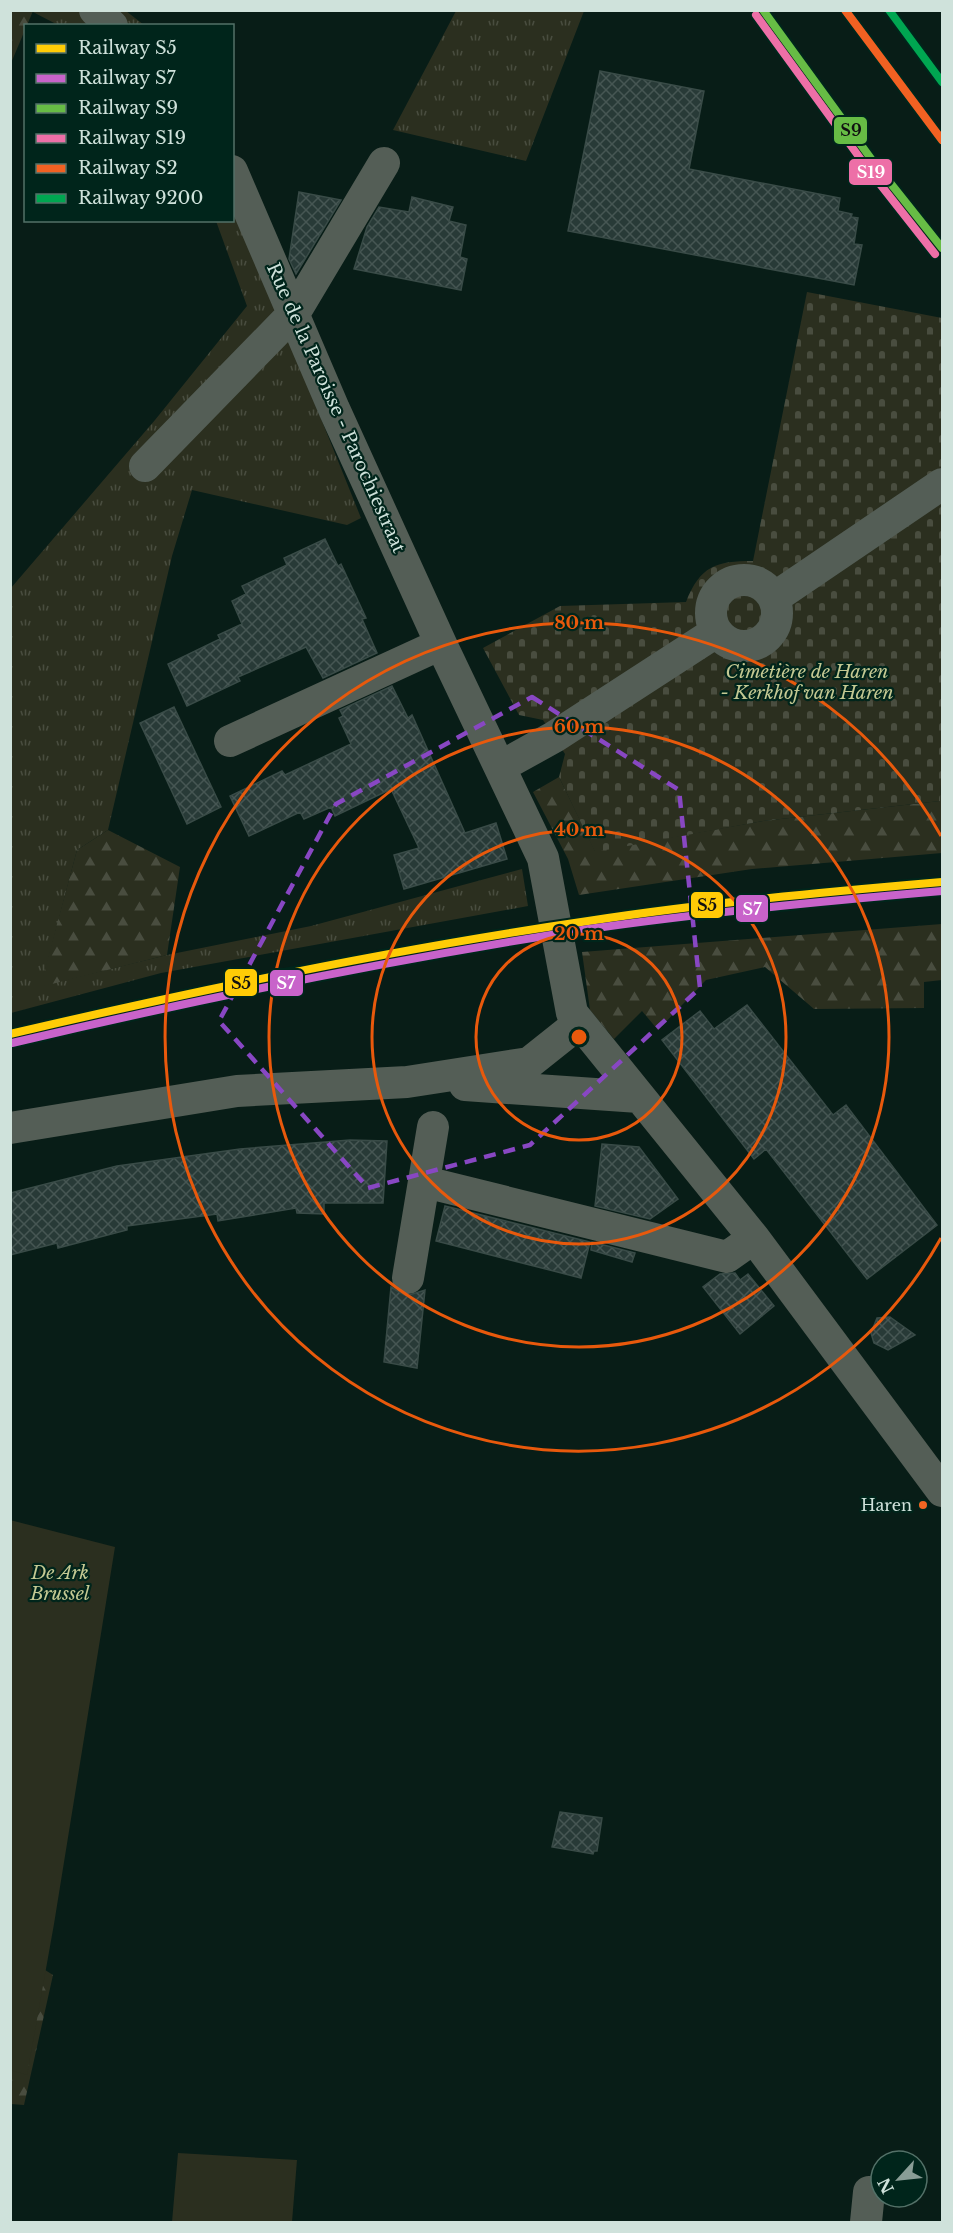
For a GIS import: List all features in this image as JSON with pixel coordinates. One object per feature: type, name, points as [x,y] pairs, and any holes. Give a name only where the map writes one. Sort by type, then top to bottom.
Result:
[{"type":"street","points":[[95,10],[110,24]]},
{"type":"street","points":[[145,466],[295,312],[384,163]]},
{"type":"street","name":"Rue de la Paroisse - Parochiestraat","points":[[234,175],[295,312],[334,409],[441,644],[543,858],[575,1019],[754,1238],[942,1491]]},
{"type":"street","points":[[774,598],[942,484]]},
{"type":"street","points":[[737,580],[757,582],[774,598],[777,614],[772,630],[761,642],[745,647],[728,643],[716,632],[710,616],[712,600],[722,586],[737,580]]},
{"type":"street","points":[[500,767],[554,737],[716,632]]},
{"type":"street","points":[[230,741],[441,644]]},
{"type":"street","points":[[10,1128],[237,1090],[407,1082],[529,1063],[575,1019]]},
{"type":"street","points":[[407,1082],[639,1097]]},
{"type":"street","points":[[408,1278],[433,1127]]},
{"type":"street","points":[[425,1182],[727,1257],[754,1238]]},
{"type":"street","points":[[866,2223],[869,2192]]},
{"type":"highlighted area","points":[[532,697],[679,790],[700,988],[530,1145],[368,1188],[219,1021],[336,804]]},
{"type":"green space","points":[[10,11],[33,11],[28,24],[24,24],[24,32],[11,63]]},
{"type":"green space","points":[[126,11],[143,24],[56,24],[33,12]]},
{"type":"green space","points":[[456,11],[584,11],[526,161],[393,130]]},
{"type":"green space","points":[[234,202],[361,518],[347,525],[192,490],[172,556],[108,830],[77,850],[41,986],[167,955],[311,926],[522,869],[528,906],[161,973],[11,1013],[11,588],[155,420],[247,306],[216,222],[234,222]]},
{"type":"green space","name":"Cimetière de Haren - Kerkhof van Haren","points":[[807,292],[942,318],[942,767],[940,801],[763,821],[595,852],[559,777],[565,754],[543,720],[519,715],[483,648],[560,606],[686,602],[697,580],[711,568],[729,562],[753,561]]},
{"type":"green space","points":[[942,767],[942,853],[752,869],[579,895],[568,859],[533,792],[559,777],[595,851],[763,821],[940,801]]},
{"type":"green space","points":[[108,830],[180,867],[167,955],[40,987],[77,850]]},
{"type":"green space","points":[[942,924],[942,980],[924,982],[924,1008],[814,1009],[765,967],[706,980],[658,1030],[642,1011],[614,1039],[590,1010],[582,952]]},
{"type":"green space","name":"De Ark Brussel","points":[[10,1520],[115,1547],[54,1924],[27,2075],[10,2070]]},
{"type":"green space","points":[[10,1948],[53,1975],[24,2105],[11,2104]]},
{"type":"green space","points":[[178,2153],[297,2160],[292,2222],[172,2222]]},
{"type":"building","points":[[600,71],[704,91],[689,169],[840,198],[838,211],[858,218],[854,244],[862,245],[854,285],[568,231]]},
{"type":"building","points":[[299,192],[341,200],[296,274],[289,259]]},
{"type":"building","points":[[412,197],[453,207],[449,221],[466,225],[460,257],[467,259],[461,290],[354,269],[367,227],[379,207],[409,212]]},
{"type":"building","points":[[325,539],[338,566],[341,564],[366,618],[362,619],[377,653],[323,678],[306,647],[238,677],[240,681],[187,706],[168,664],[220,639],[218,635],[242,624],[232,601],[246,594],[242,586],[287,565],[284,558]]},
{"type":"building","points":[[392,686],[408,718],[412,715],[465,833],[496,823],[507,859],[404,889],[394,855],[419,848],[391,789],[335,816],[331,807],[304,819],[300,812],[249,836],[230,796],[282,771],[285,775],[351,744],[339,718],[343,716],[340,710]]},
{"type":"building","points":[[174,707],[221,807],[187,824],[140,723]]},
{"type":"building","points":[[747,1005],[833,1115],[846,1105],[937,1225],[867,1279],[766,1149],[754,1159],[662,1040],[700,1011],[714,1029]]},
{"type":"building","points":[[350,1140],[387,1141],[383,1203],[324,1203],[324,1214],[297,1213],[296,1208],[218,1221],[217,1214],[127,1226],[127,1230],[58,1248],[57,1243],[10,1255],[10,1193],[117,1166],[240,1149]]},
{"type":"building","points":[[602,1144],[639,1147],[678,1199],[650,1219],[595,1206]]},
{"type":"building","points":[[445,1206],[590,1242],[581,1278],[436,1241]]},
{"type":"building","points":[[592,1242],[635,1253],[632,1262],[591,1250]]},
{"type":"building","points":[[735,1273],[740,1280],[748,1274],[774,1306],[740,1334],[703,1287],[720,1274]]},
{"type":"building","points":[[391,1287],[406,1296],[425,1290],[417,1368],[384,1362]]},
{"type":"building","points":[[890,1317],[915,1335],[888,1350],[874,1343],[871,1333],[877,1318]]},
{"type":"building","points":[[560,1812],[602,1818],[597,1851],[593,1854],[552,1847]]},
{"type":"rail line","name":"S9","points":[[763,10],[872,160],[942,248]]},
{"type":"rail line","name":"S2","points":[[845,10],[942,140]]},
{"type":"rail line","name":"9200","points":[[889,10],[942,82]]},
{"type":"rail line","name":"S19","points":[[756,15],[865,165],[935,254]]},
{"type":"rail line","name":"S5","points":[[10,1034],[298,971],[515,932],[721,903],[942,882]]},
{"type":"rail line","name":"S7","points":[[12,1043],[299,980],[589,929],[721,912],[942,891]]},
{"type":"place","name":"Haren","points":[[923,1505]]}]
